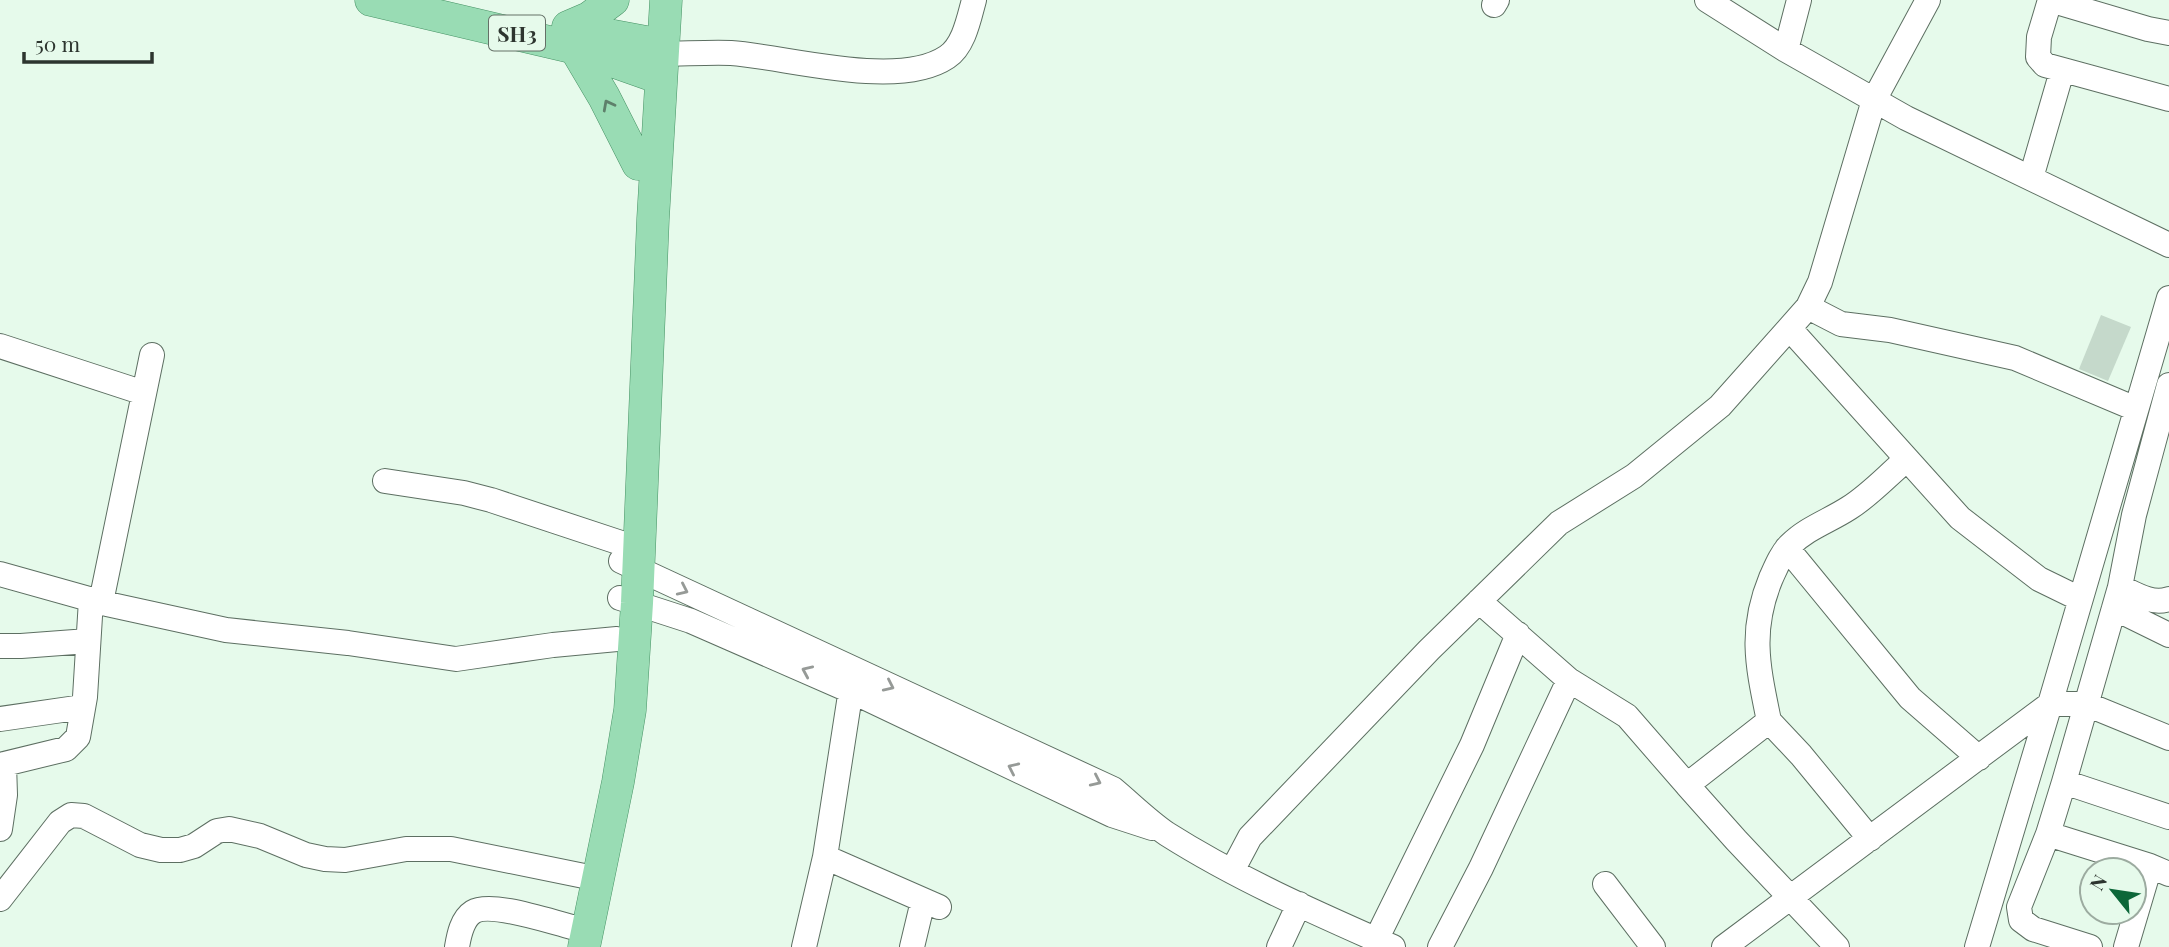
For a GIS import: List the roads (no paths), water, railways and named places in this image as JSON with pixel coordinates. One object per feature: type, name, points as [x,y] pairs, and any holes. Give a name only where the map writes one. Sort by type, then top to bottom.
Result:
[{"type":"main road","name":"SH3","points":[[371,0],[572,37]]},
{"type":"main road","name":"SH3","points":[[453,0],[572,37],[655,58]]},
{"type":"main road","points":[[613,0],[589,18],[572,37],[638,164]]},
{"type":"main road","points":[[627,558],[655,58],[650,0]]},
{"type":"main road","points":[[575,940],[616,795],[630,710],[627,558],[638,164],[666,0]]},
{"type":"main road","points":[[575,940],[613,700],[617,639],[629,600]]},
{"type":"street","points":[[655,58],[731,53],[862,71],[929,67],[950,55],[962,38],[974,0]]},
{"type":"street","points":[[1707,0],[1786,50],[1906,118],[2169,245]]},
{"type":"street","points":[[1786,50],[1799,0]]},
{"type":"street","points":[[1232,870],[1250,837],[1479,601],[1559,523],[1634,476],[1720,406],[1808,307],[1820,282],[1874,100],[1928,0]]},
{"type":"street","points":[[2169,33],[2148,29],[2086,5],[2050,0],[2039,37],[2038,57],[2045,65],[2062,71],[2169,99]]},
{"type":"street","points":[[2031,178],[2062,71]]},
{"type":"street","points":[[1978,947],[2169,298]]},
{"type":"street","points":[[1808,307],[1841,324],[1890,330],[2015,358],[2136,409]]},
{"type":"street","points":[[1790,329],[1960,518],[2039,579],[2080,599]]},
{"type":"street","points":[[0,346],[144,393]]},
{"type":"street","points":[[0,829],[5,795],[2,764],[66,749],[78,737],[88,641],[152,355]]},
{"type":"street","points":[[2090,947],[2033,929],[2021,920],[2019,907],[2048,834],[2064,782],[2117,597],[2134,514],[2169,385]]},
{"type":"street","points":[[1870,839],[1801,755],[1769,721],[1759,670],[1756,634],[1763,597],[1787,548],[1808,529],[1850,507],[1907,459]]},
{"type":"street","points":[[385,481],[464,493],[491,500],[627,558],[1112,815],[1166,832],[1232,870],[1384,943],[1518,634]]},
{"type":"street","points":[[1787,548],[1910,698],[1979,758]]},
{"type":"street","points":[[0,574],[96,601],[226,630],[348,643],[456,659],[617,639]]},
{"type":"street","points":[[2117,597],[2163,601],[2169,599]]},
{"type":"street","points":[[2117,597],[2169,635]]},
{"type":"street","points":[[629,600],[853,680]]},
{"type":"street","points":[[1479,601],[1569,680],[1628,716],[1736,841],[1837,947]]},
{"type":"street","points":[[0,646],[88,641]]},
{"type":"street","points":[[804,947],[825,857],[853,680]]},
{"type":"street","points":[[1440,947],[1481,868],[1569,680]]},
{"type":"street","points":[[1724,947],[2050,704],[2086,704],[2169,738]]},
{"type":"street","points":[[0,719],[83,707]]},
{"type":"street","points":[[1687,785],[1769,721]]},
{"type":"street","points":[[2064,782],[2169,817]]},
{"type":"street","points":[[0,899],[54,829],[71,815],[84,816],[140,845],[161,850],[180,850],[194,846],[216,831],[229,829],[260,836],[306,855],[325,859],[345,860],[406,849],[451,849],[584,876]]},
{"type":"street","points":[[2048,834],[2160,870],[2126,947]]},
{"type":"street","points":[[825,857],[931,904],[912,947]]},
{"type":"street","points":[[1605,884],[1653,947]]},
{"type":"street","points":[[1279,947],[1299,904]]},
{"type":"street","points":[[457,947],[460,929],[466,919],[473,912],[486,908],[505,910],[575,940]]}]
